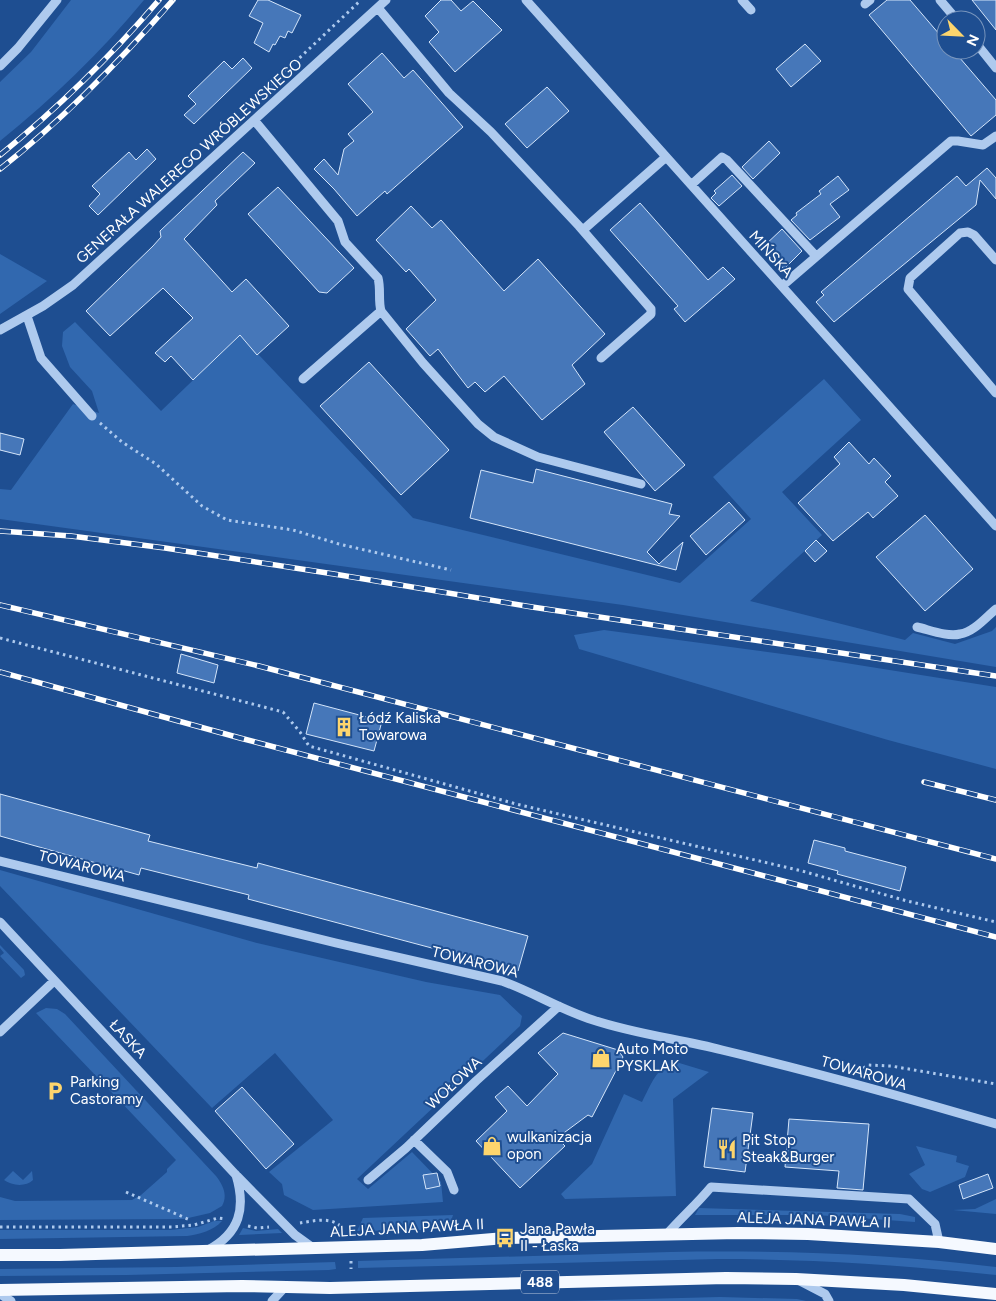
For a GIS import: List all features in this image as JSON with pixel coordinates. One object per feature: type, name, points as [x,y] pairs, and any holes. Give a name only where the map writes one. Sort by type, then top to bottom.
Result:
[{"type":"main road","name":"ALEJA JANA PAWŁA II","points":[[0,1255],[422,1245],[505,1238],[667,1234],[808,1234],[939,1242],[996,1249]]},
{"type":"main road","name":"488","points":[[0,1290],[242,1286],[330,1288],[716,1278],[796,1279],[904,1285],[996,1294]]},
{"type":"street","points":[[0,66],[18,48],[57,0]]},
{"type":"street","name":"GENERAŁA WALEREGO WRÓBLEWSKIEGO","points":[[0,330],[28,316],[58,296],[97,265],[386,0]]},
{"type":"street","name":"MIŃSKA","points":[[526,0],[996,526]]},
{"type":"street","points":[[742,0],[751,10]]},
{"type":"street","points":[[940,0],[948,10]]},
{"type":"street","points":[[378,8],[448,93],[491,132],[583,230],[652,309],[651,314],[601,358]]},
{"type":"street","points":[[986,56],[996,68]]},
{"type":"street","points":[[254,120],[338,221],[346,242],[378,278],[380,286],[378,301],[381,311],[419,358],[478,424],[494,437],[538,457],[641,484]]},
{"type":"street","points":[[782,286],[951,141],[982,145],[996,136]]},
{"type":"street","points":[[583,230],[666,157]]},
{"type":"street","points":[[691,185],[722,157],[727,160],[816,256]]},
{"type":"street","points":[[996,260],[974,235],[968,232],[960,233],[910,278],[908,289],[996,393]]},
{"type":"street","points":[[303,379],[381,311]]},
{"type":"street","points":[[28,316],[41,358],[92,416]]},
{"type":"street","points":[[917,627],[961,634],[996,609]]},
{"type":"street","name":"TOWAROWA","points":[[0,860],[326,941],[502,981],[603,1023],[732,1052],[996,1124]]},
{"type":"street","name":"ŁASKA","points":[[0,922],[236,1174],[295,1235],[314,1248]]},
{"type":"street","points":[[0,1032],[54,981]]},
{"type":"street","name":"WOŁOWA","points":[[368,1180],[559,1006]]},
{"type":"street","points":[[414,1140],[447,1172],[454,1190]]},
{"type":"street","points":[[206,1251],[226,1237],[236,1222],[240,1211],[240,1194],[236,1174]]},
{"type":"street","points":[[667,1234],[712,1188],[909,1199],[935,1224],[939,1242]]},
{"type":"street","points":[[796,1279],[825,1294],[829,1301]]},
{"type":"street","points":[[272,1301],[285,1287]]},
{"type":"street","points":[[0,1294],[11,1301]]},
{"type":"path","points":[[92,416],[122,442],[156,464],[202,506],[227,520],[293,530],[339,544],[451,570]]},
{"type":"path","points":[[0,638],[283,712],[309,746],[516,804],[802,871],[907,901],[996,922]]},
{"type":"path","points":[[856,1085],[859,1072],[868,1065],[891,1066],[996,1084]]},
{"type":"path","points":[[126,1192],[190,1220]]},
{"type":"path","points":[[0,1227],[172,1227],[194,1225],[218,1218],[227,1219]]},
{"type":"path","points":[[298,1223],[316,1220],[334,1221],[339,1225],[340,1233]]},
{"type":"path","points":[[245,1225],[257,1228],[275,1226]]},
{"type":"path","points":[[350,1261],[351,1269]]},
{"type":"shaded area","points":[[71,0],[144,0],[76,74],[0,141],[0,82],[31,52]]},
{"type":"shaded area","points":[[0,254],[47,281],[0,314]]},
{"type":"shaded area","points":[[75,322],[161,411],[240,335],[413,518],[680,583],[751,519],[713,477],[824,379],[861,420],[782,492],[822,535],[750,601],[905,640],[913,633],[955,644],[992,631],[996,627],[996,667],[623,605],[0,519],[0,489],[11,490],[73,404],[99,413],[92,391],[70,367],[62,346],[63,332]]},
{"type":"shaded area","points":[[604,630],[827,660],[996,687],[996,769],[888,740],[579,649],[574,635]]},
{"type":"shaded area","points":[[0,870],[257,943],[426,982],[500,995],[522,1016],[520,1026],[357,1179],[368,1189],[412,1152],[441,1182],[443,1202],[313,1210],[284,1195],[282,1184],[269,1172],[333,1120],[275,1053],[212,1108],[0,886]]},
{"type":"shaded area","points":[[0,945],[24,970],[25,975],[21,978],[0,956],[4,953]]},
{"type":"shaded area","points":[[46,1008],[57,1009],[65,1014],[216,1176],[224,1190],[225,1198],[222,1206],[210,1213],[184,1219],[0,1220],[0,1197],[15,1201],[132,1200],[141,1195],[167,1172],[167,1169],[176,1160],[36,1013]]},
{"type":"shaded area","points":[[676,1062],[709,1072],[673,1099],[676,1196],[565,1199],[561,1194],[592,1164],[624,1094],[642,1102],[651,1083],[659,1072],[669,1064]]},
{"type":"shaded area","points":[[916,1146],[957,1156],[956,1162],[969,1166],[965,1177],[930,1192],[922,1189],[909,1174],[925,1165]]},
{"type":"shaded area","points":[[13,1171],[23,1180],[32,1171],[33,1180],[27,1184],[19,1185],[11,1184],[4,1180]]},
{"type":"shaded area","points":[[996,1199],[996,1214],[953,1210],[975,1209]]},
{"type":"shaded area","points":[[699,1208],[900,1214],[915,1217],[915,1222],[816,1215],[695,1215]]},
{"type":"shaded area","points":[[453,1215],[450,1224],[422,1230],[357,1231],[363,1218]]},
{"type":"shaded area","points":[[214,1221],[222,1221],[206,1232],[187,1236],[0,1239],[0,1230],[170,1230],[198,1227]]},
{"type":"shaded area","points":[[243,1228],[256,1231],[278,1229],[282,1233],[239,1235]]},
{"type":"shaded area","points":[[670,1252],[792,1252],[874,1256],[996,1267],[996,1275],[857,1263],[753,1259],[358,1268],[358,1261]]},
{"type":"shaded area","points":[[335,1262],[336,1269],[329,1270],[0,1276],[0,1269],[176,1267]]},
{"type":"shaded area","points":[[720,1297],[797,1299],[806,1301],[566,1301]]},
{"type":"building","points":[[258,0],[268,0],[301,15],[292,33],[288,31],[285,38],[280,36],[269,52],[254,43],[263,23],[249,16]]},
{"type":"building","points":[[441,0],[451,0],[461,11],[473,1],[502,30],[455,72],[429,42],[439,32],[425,16]]},
{"type":"building","points":[[887,0],[910,0],[936,30],[936,60],[962,60],[996,100],[996,115],[971,136],[869,15]]},
{"type":"building","points":[[972,0],[996,0],[996,30],[986,18],[986,10],[980,10]]},
{"type":"building","points":[[805,44],[821,61],[791,87],[776,69]]},
{"type":"building","points":[[382,53],[404,78],[413,70],[463,127],[387,194],[385,191],[357,216],[314,169],[324,159],[338,175],[344,149],[354,141],[348,134],[373,112],[348,84]]},
{"type":"building","points":[[243,58],[252,68],[194,124],[184,115],[196,104],[188,96],[224,61],[232,69]]},
{"type":"building","points":[[547,87],[569,111],[527,148],[505,124]]},
{"type":"building","points":[[769,141],[780,153],[753,179],[742,167]]},
{"type":"building","points":[[147,149],[156,159],[98,215],[89,206],[100,194],[92,186],[129,152],[136,160]]},
{"type":"building","points":[[243,152],[255,163],[215,201],[217,205],[184,239],[232,292],[246,279],[289,326],[257,355],[240,335],[193,380],[171,356],[165,362],[155,353],[193,318],[163,288],[110,336],[86,311],[153,246],[161,237],[160,231]]},
{"type":"building","points":[[987,168],[996,178],[996,199],[980,180],[976,205],[834,322],[816,302],[824,295],[821,292],[957,176],[966,186]]},
{"type":"building","points":[[732,175],[742,186],[719,206],[711,198],[716,193],[714,191]]},
{"type":"building","points":[[838,176],[849,190],[830,204],[840,217],[810,240],[791,220],[797,215],[796,213],[821,194],[819,191]]},
{"type":"building","points":[[278,187],[354,268],[327,293],[319,292],[248,214]]},
{"type":"building","points":[[640,203],[708,280],[723,267],[735,279],[685,322],[674,309],[678,306],[610,230]]},
{"type":"building","points":[[411,206],[432,228],[441,220],[504,291],[538,259],[605,334],[572,365],[585,384],[542,420],[504,376],[485,392],[475,382],[468,388],[438,349],[430,356],[406,329],[436,300],[409,269],[406,272],[376,240]]},
{"type":"building","points":[[782,229],[802,251],[784,269],[763,247]]},
{"type":"building","points":[[369,362],[449,450],[401,495],[320,406]]},
{"type":"building","points":[[633,407],[685,465],[655,491],[604,432]]},
{"type":"building","points":[[0,433],[24,439],[20,455],[0,450]]},
{"type":"building","points":[[849,442],[869,464],[874,458],[891,476],[885,482],[898,496],[873,518],[868,512],[833,541],[798,503],[840,464],[834,457]]},
{"type":"building","points":[[536,469],[672,504],[669,514],[680,516],[647,552],[659,564],[683,542],[676,570],[470,518],[481,470],[533,483]]},
{"type":"building","points":[[729,502],[745,520],[706,555],[690,536]]},
{"type":"building","points":[[925,515],[973,569],[925,611],[876,557]]},
{"type":"building","points":[[816,540],[827,551],[815,562],[805,551]]},
{"type":"building","points":[[181,654],[218,665],[214,683],[177,673]]},
{"type":"building","name":"Łódź Kaliska Towarowa","points":[[314,703],[382,721],[374,751],[306,734]]},
{"type":"building","points":[[0,794],[150,835],[148,841],[257,868],[258,863],[528,936],[518,971],[248,899],[249,895],[141,868],[139,875],[0,836]]},
{"type":"building","points":[[814,840],[845,848],[845,851],[906,867],[900,891],[837,874],[838,871],[808,863]]},
{"type":"building","points":[[563,1033],[618,1050],[623,1057],[592,1117],[588,1115],[557,1138],[565,1146],[520,1188],[476,1141],[507,1111],[495,1097],[508,1086],[527,1106],[558,1074],[538,1053]]},
{"type":"building","points":[[242,1087],[294,1144],[266,1169],[215,1111]]},
{"type":"building","points":[[712,1108],[753,1113],[745,1172],[704,1167]]},
{"type":"building","points":[[789,1119],[869,1124],[863,1190],[837,1188],[839,1171],[785,1167]]},
{"type":"building","points":[[437,1173],[440,1186],[426,1189],[423,1175]]},
{"type":"building","points":[[988,1174],[993,1188],[963,1199],[959,1185]]},
{"type":"railway","points":[[0,155],[43,119],[83,81],[159,0]]},
{"type":"railway","points":[[0,169],[47,130],[91,89],[173,0]]},
{"type":"railway","points":[[0,531],[71,536],[165,548],[532,607],[996,676]]},
{"type":"railway","points":[[0,605],[259,666],[996,859]]},
{"type":"railway","points":[[0,672],[240,738],[996,937]]},
{"type":"railway","points":[[924,782],[996,800]]},
{"type":"place","name":"Łódź Kaliska Towarowa","points":[[344,727]]},
{"type":"place","name":"Auto Moto PYSKLAK","points":[[601,1058]]},
{"type":"place","name":"Parking Castoramy","points":[[55,1091]]},
{"type":"place","name":"wulkanizacja opon","points":[[492,1146]]},
{"type":"place","name":"Pit Stop Steak&Burger","points":[[727,1149]]},
{"type":"place","name":"Jana Pawła II - Łaska","points":[[505,1238]]}]
